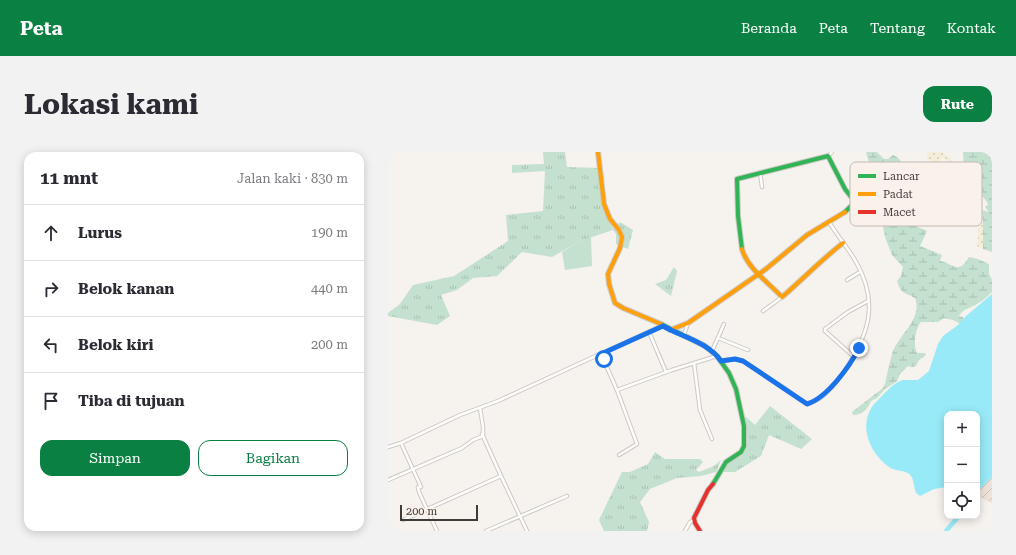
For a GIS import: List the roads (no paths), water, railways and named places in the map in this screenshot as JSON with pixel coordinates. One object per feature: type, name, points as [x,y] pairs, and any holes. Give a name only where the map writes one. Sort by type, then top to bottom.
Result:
[{"type":"street","points":[[598,152],[604,204],[610,219],[619,230],[622,237],[620,248],[608,274],[613,298],[618,306],[705,346],[712,351],[729,373],[736,389],[742,414],[745,436],[743,449],[724,464],[717,479],[708,490],[694,520],[690,522],[685,531]]},
{"type":"street","points":[[782,297],[742,251],[736,192],[737,178],[828,156],[832,152]]},
{"type":"street","points":[[828,156],[850,195]]},
{"type":"street","points":[[760,172],[762,187]]},
{"type":"street","points":[[670,330],[688,323],[760,273],[807,235],[843,213],[850,207]]},
{"type":"street","points":[[721,361],[735,359],[743,361],[807,404],[823,395],[834,385],[859,348],[868,320],[868,301],[866,284],[854,259],[829,222]]},
{"type":"street","points":[[763,311],[782,297],[842,243]]},
{"type":"street","points":[[847,280],[860,272]]},
{"type":"street","points":[[853,356],[825,331],[825,329],[848,312],[868,301]]},
{"type":"street","points":[[684,337],[688,323]]},
{"type":"street","points":[[712,351],[724,324]]},
{"type":"street","points":[[388,447],[401,443],[447,420],[498,401],[663,326]]},
{"type":"street","points":[[649,332],[666,372]]},
{"type":"street","points":[[718,338],[748,350]]},
{"type":"street","points":[[601,354],[617,390],[637,444],[619,455]]},
{"type":"street","points":[[617,390],[666,372],[717,356]]},
{"type":"street","points":[[694,364],[700,410],[712,439]]},
{"type":"street","points":[[388,480],[462,448],[473,440],[483,436],[480,408]]},
{"type":"street","points":[[482,434],[527,531]]},
{"type":"street","points":[[401,443],[421,487],[418,488],[419,492],[437,531]]},
{"type":"street","points":[[404,520],[501,476]]},
{"type":"street","points":[[486,531],[567,496]]},
{"type":"street","points":[[694,520],[700,531]]},
{"type":"water","points":[[992,294],[992,477],[980,489],[980,411],[944,411],[944,487],[934,489],[920,496],[916,493],[913,480],[909,474],[903,471],[891,469],[875,452],[870,444],[867,434],[866,425],[868,416],[872,407],[893,385],[903,380],[918,380],[929,371],[938,344],[943,336],[958,325],[966,316]]},
{"type":"waterway","points":[[946,531],[956,519]]}]
